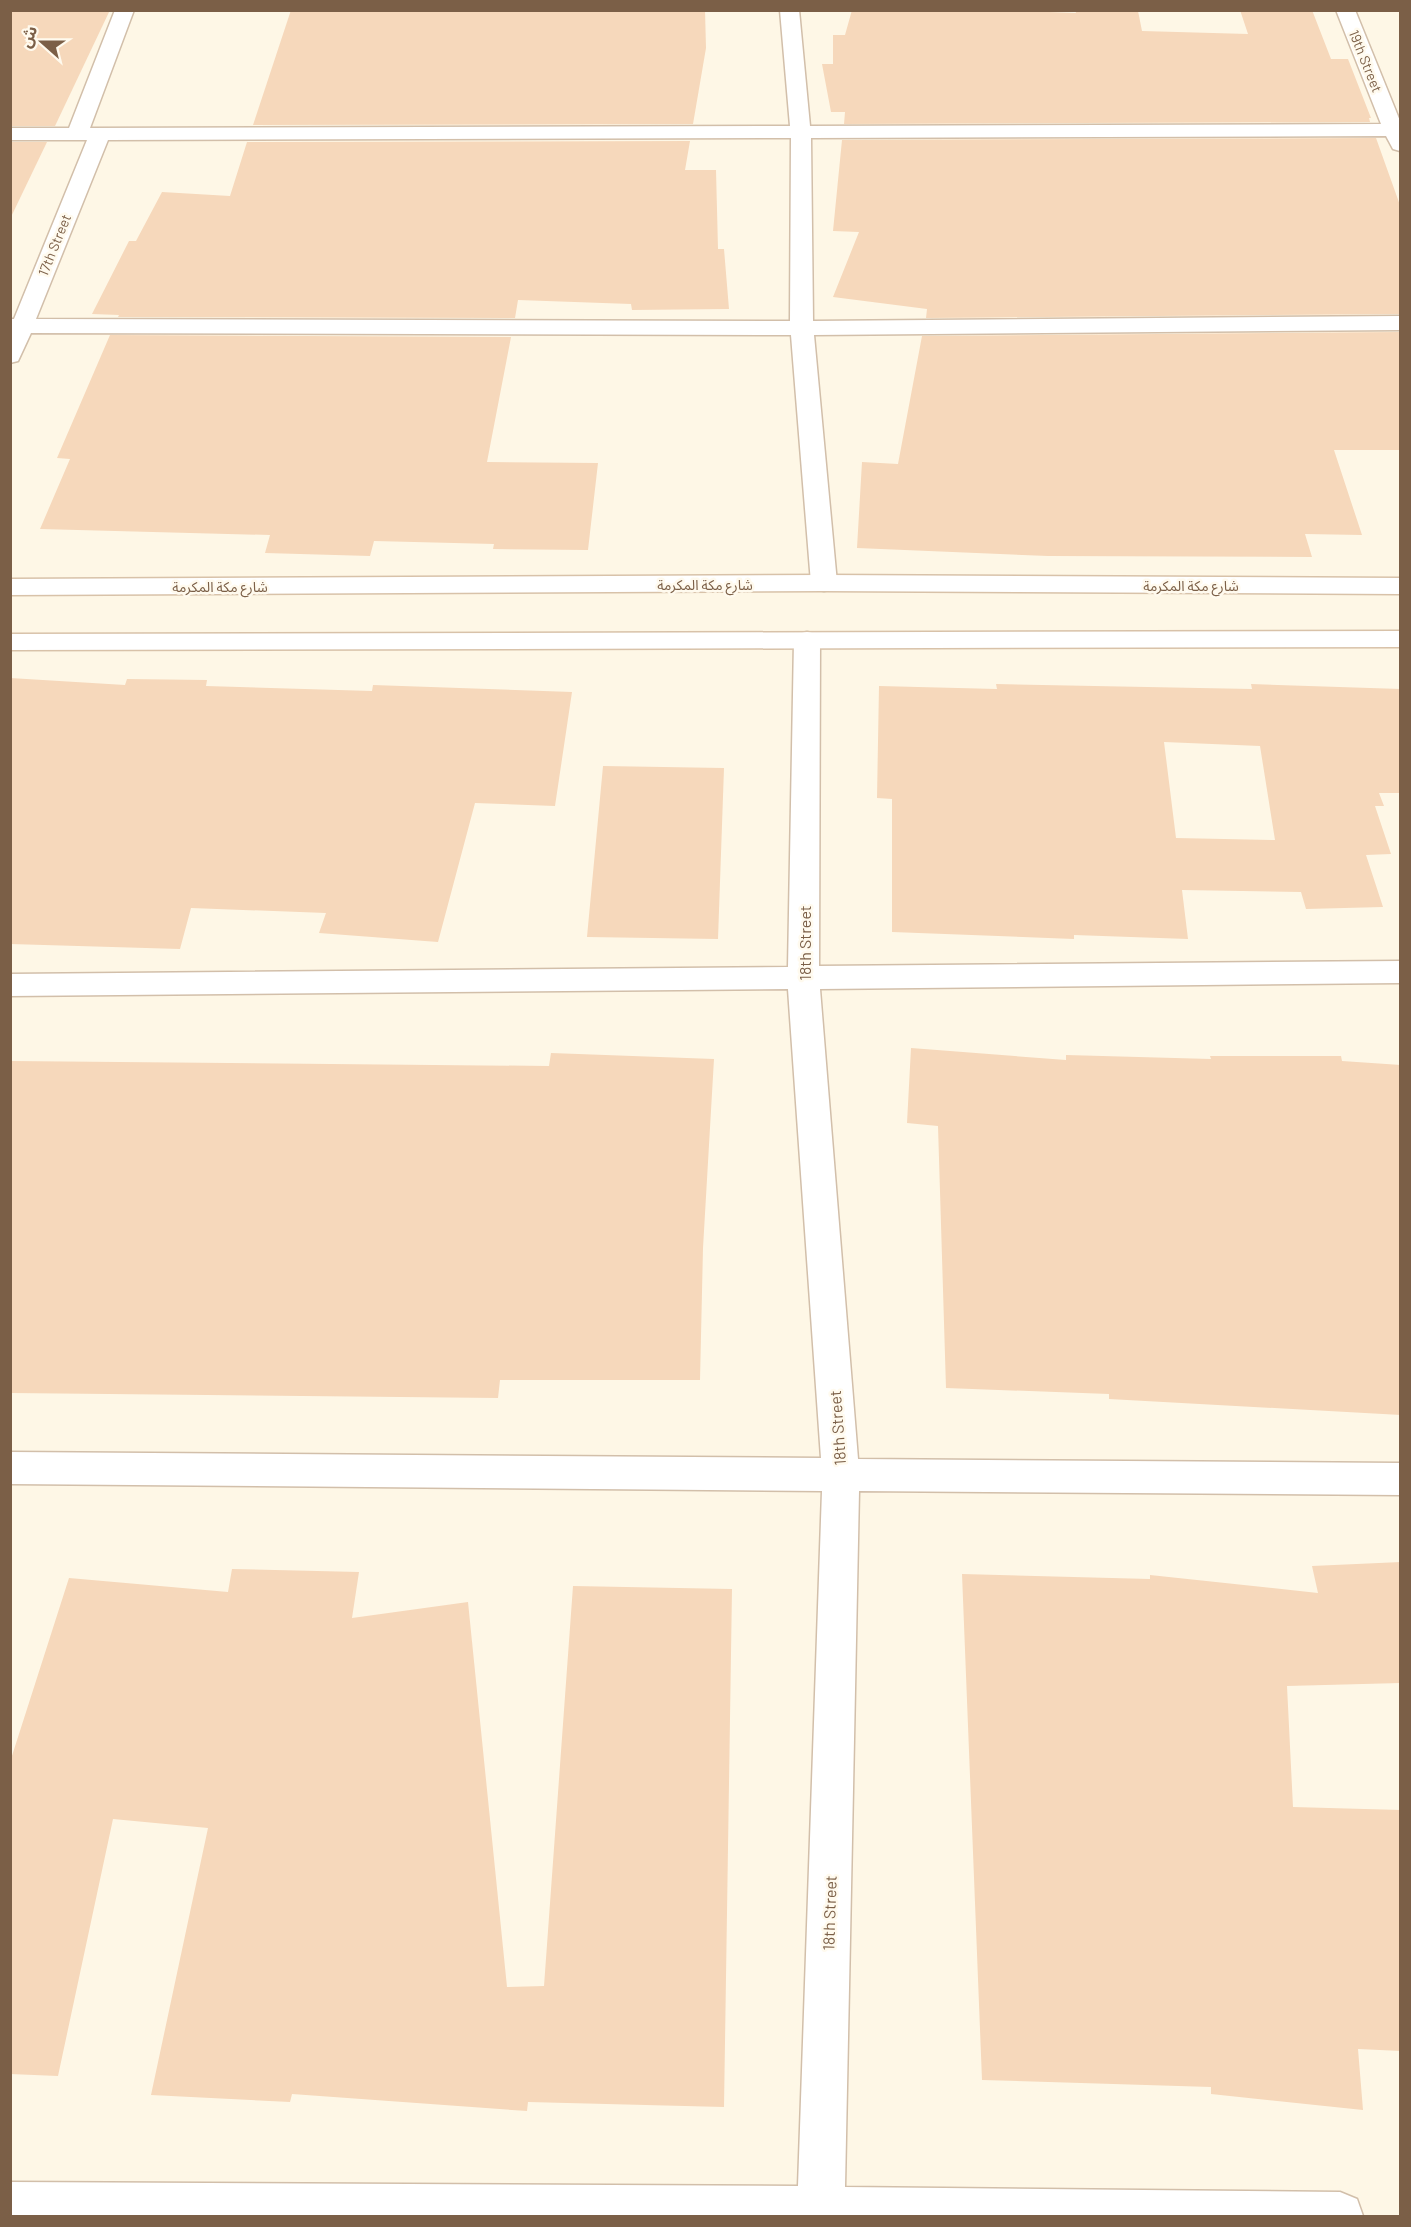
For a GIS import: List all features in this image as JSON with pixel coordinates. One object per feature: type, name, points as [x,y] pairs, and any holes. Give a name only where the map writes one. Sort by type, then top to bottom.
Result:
[{"type":"street","points":[[77,134],[124,10]]},
{"type":"street","points":[[789,10],[801,133],[802,328],[824,583]]},
{"type":"street","name":"19th Street","points":[[1346,10],[1398,135]]},
{"type":"street","points":[[10,134],[1398,135]]},
{"type":"street","name":"17th Street","points":[[10,356],[16,326],[100,134]]},
{"type":"street","points":[[16,326],[802,328],[1401,322]]},
{"type":"street","name":"شارع مكة المكرمة","points":[[10,587],[824,583],[1401,586]]},
{"type":"street","points":[[10,642],[1401,639]]},
{"type":"street","name":"18th Street","points":[[807,640],[803,978],[841,1476],[821,2213]]},
{"type":"street","points":[[10,985],[1401,972]]},
{"type":"street","points":[[10,1468],[1401,1479]]},
{"type":"street","points":[[10,2205],[1340,2217]]},
{"type":"building","points":[[10,10],[110,10],[55,126],[10,126]]},
{"type":"building","points":[[291,10],[705,10],[706,48],[693,124],[253,125]]},
{"type":"building","points":[[852,10],[996,10],[1076,13],[1075,10],[1138,11],[1142,31],[1248,34],[1240,10],[1312,10],[1331,59],[1348,59],[1371,118],[1369,118],[1370,122],[844,124],[845,112],[831,112],[822,64],[833,64],[833,35],[845,35]]},
{"type":"building","points":[[1376,138],[1401,208],[1401,314],[926,318],[927,309],[833,297],[859,232],[833,231],[842,140]]},
{"type":"building","points":[[690,141],[685,170],[716,170],[718,249],[724,249],[729,309],[632,310],[631,304],[518,300],[515,318],[118,317],[119,315],[92,314],[129,241],[136,241],[162,192],[230,196],[247,142]]},
{"type":"building","points":[[10,142],[47,142],[10,219]]},
{"type":"building","points":[[1401,332],[1401,450],[1334,450],[1362,535],[1305,534],[1312,557],[1048,556],[857,548],[862,462],[898,464],[922,336]]},
{"type":"building","points":[[110,335],[511,337],[487,462],[598,463],[588,550],[493,549],[494,544],[374,541],[370,556],[265,553],[270,535],[40,529],[70,459],[57,458]]},
{"type":"building","points":[[10,678],[125,685],[127,679],[207,680],[206,686],[372,691],[373,685],[572,692],[555,806],[475,803],[438,942],[319,933],[326,913],[191,908],[180,949],[10,944]]},
{"type":"building","points":[[996,684],[1252,689],[1251,684],[1401,689],[1401,793],[1379,793],[1384,806],[1375,806],[1391,854],[1366,855],[1383,907],[1306,909],[1301,892],[1182,890],[1188,939],[1074,935],[1074,939],[892,932],[892,799],[877,798],[879,686],[997,689]],"holes":[[[1164,742],[1260,746],[1275,840],[1176,838]]]},
{"type":"building","points":[[603,766],[724,768],[718,939],[587,937]]},
{"type":"building","points":[[911,1048],[1066,1060],[1066,1055],[1211,1059],[1210,1056],[1341,1056],[1342,1061],[1401,1065],[1401,1415],[1109,1399],[1109,1394],[946,1388],[938,1126],[907,1123]]},
{"type":"building","points":[[551,1053],[714,1059],[703,1248],[700,1380],[500,1380],[498,1398],[10,1393],[10,1061],[549,1066]]},
{"type":"building","points":[[1401,1562],[1401,1683],[1287,1686],[1293,1807],[1401,1810],[1401,2051],[1358,2049],[1363,2110],[1211,2094],[1211,2087],[982,2080],[962,1574],[1150,1579],[1150,1575],[1318,1593],[1312,1566]]},
{"type":"building","points":[[232,1569],[359,1572],[352,1618],[468,1602],[507,1987],[544,1986],[573,1586],[732,1589],[724,2107],[528,2102],[527,2111],[292,2094],[290,2102],[151,2095],[208,1828],[113,1819],[58,2076],[10,2074],[10,1762],[69,1578],[228,1592]]}]
